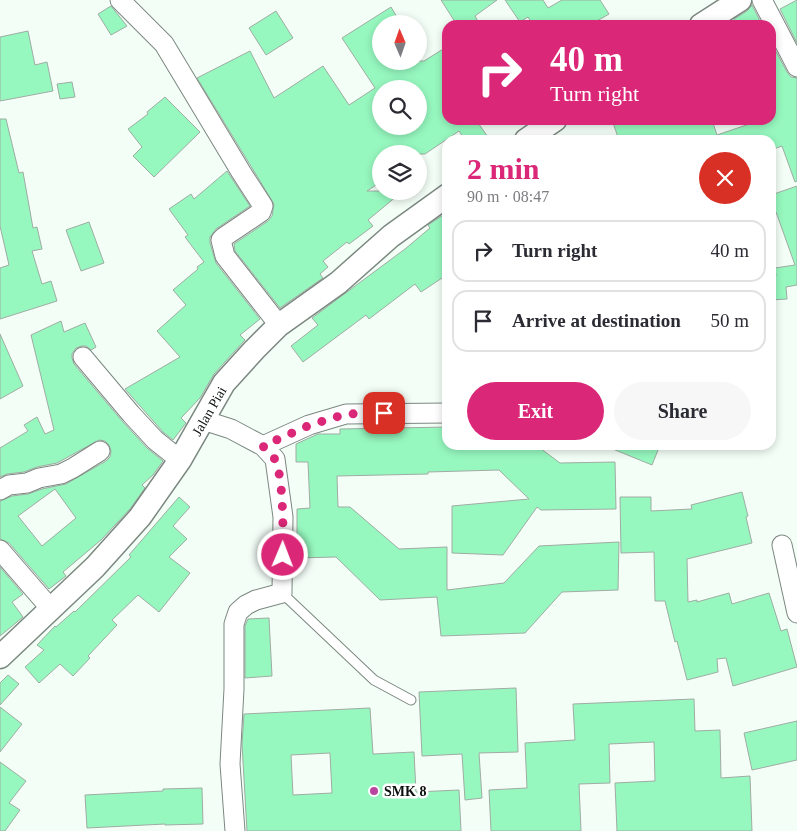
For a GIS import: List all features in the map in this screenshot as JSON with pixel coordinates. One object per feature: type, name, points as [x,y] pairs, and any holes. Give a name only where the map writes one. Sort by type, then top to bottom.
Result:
[{"type":"street","points":[[120,0],[164,44],[263,206],[261,212],[220,240],[226,256],[279,326]]},
{"type":"street","points":[[709,20],[740,0]]},
{"type":"street","points":[[762,0],[772,20]]},
{"type":"street","points":[[776,27],[797,67]]},
{"type":"street","points":[[533,135],[548,125]]},
{"type":"street","name":"Jalan Piai","points":[[0,657],[52,610],[95,567],[140,517],[180,460],[224,383],[279,326],[338,283],[391,236],[442,199]]},
{"type":"street","points":[[83,357],[155,440],[180,460]]},
{"type":"street","points":[[263,446],[310,425],[346,414],[442,413]]},
{"type":"street","points":[[203,420],[231,429],[263,446],[275,459],[283,517],[282,593],[256,600],[246,605],[238,612],[234,624],[234,689],[230,764],[235,831]]},
{"type":"street","points":[[0,490],[9,485],[27,483],[39,478],[61,474],[100,451]]},
{"type":"street","points":[[782,545],[797,613]]},
{"type":"street","points":[[0,550],[52,610]]},
{"type":"lane","points":[[282,593],[374,680],[411,700]]},
{"type":"building","points":[[441,0],[497,0],[475,16],[477,20],[454,20]]},
{"type":"building","points":[[505,0],[543,0],[548,8],[562,0],[600,0],[609,14],[599,20],[530,20],[528,17],[519,20]]},
{"type":"building","points":[[797,0],[797,43],[780,9]]},
{"type":"building","points":[[752,5],[760,20],[734,20],[734,19],[747,11]]},
{"type":"building","points":[[111,6],[127,26],[111,35],[98,14]]},
{"type":"building","points":[[391,7],[396,15],[378,15]]},
{"type":"building","points":[[276,11],[293,38],[266,55],[249,28]]},
{"type":"building","points":[[372,19],[372,70],[428,70],[428,58],[442,50],[442,125],[480,125],[486,135],[462,135],[459,131],[453,135],[442,135],[442,142],[427,153],[427,145],[372,145],[372,188],[367,191],[372,191],[372,200],[392,200],[368,220],[373,226],[349,244],[347,242],[323,261],[328,267],[320,274],[323,278],[280,308],[235,251],[234,244],[268,221],[272,216],[274,204],[197,78],[250,51],[274,98],[323,66],[349,105],[372,90],[372,135],[427,135],[427,80],[372,80],[372,83],[342,38]]},
{"type":"building","points":[[28,31],[35,65],[47,62],[53,91],[0,101],[0,37]]},
{"type":"building","points":[[776,51],[787,72],[791,77],[797,78],[797,181],[795,182],[782,146],[776,148],[776,135],[717,135],[746,125],[776,125]]},
{"type":"building","points":[[72,82],[75,97],[60,99],[57,84]]},
{"type":"building","points":[[165,97],[200,132],[154,177],[133,156],[142,147],[128,129],[148,114],[147,112]]},
{"type":"building","points":[[0,119],[6,119],[19,173],[23,172],[33,228],[37,227],[42,249],[32,251],[42,284],[51,281],[57,301],[0,319],[0,268],[9,265],[0,226]]},
{"type":"building","points":[[614,125],[714,125],[717,135],[617,135]]},
{"type":"building","points":[[227,171],[250,206],[216,229],[210,237],[210,243],[216,263],[260,319],[240,335],[245,340],[214,374],[200,398],[181,418],[186,423],[173,440],[163,432],[125,389],[180,357],[157,331],[186,305],[173,290],[204,262],[185,237],[188,235],[169,209],[191,194],[194,199]]},
{"type":"building","points":[[797,186],[797,285],[786,287],[787,299],[776,300],[776,268],[795,265],[776,212],[776,193]]},
{"type":"building","points":[[442,216],[442,278],[421,292],[415,284],[369,319],[366,315],[303,362],[291,346],[318,325],[312,318],[405,249],[430,228],[428,225]]},
{"type":"building","points":[[89,222],[104,263],[81,271],[66,230]]},
{"type":"building","points":[[61,321],[64,332],[85,323],[96,347],[91,350],[86,346],[76,348],[72,354],[74,364],[123,422],[147,448],[163,461],[153,475],[142,485],[145,488],[130,509],[101,540],[63,572],[66,576],[49,589],[9,543],[0,539],[0,501],[12,496],[28,494],[66,484],[106,461],[110,457],[111,451],[105,441],[99,440],[57,463],[0,477],[0,448],[28,431],[24,425],[37,417],[45,434],[54,430],[31,335]],"holes":[[[55,489],[76,518],[42,546],[18,516]]]},
{"type":"building","points":[[0,334],[23,386],[0,399]]},
{"type":"building","points":[[442,427],[442,450],[543,450],[560,463],[615,462],[616,509],[541,510],[537,507],[503,555],[452,553],[452,506],[529,499],[499,470],[337,476],[338,507],[350,507],[399,549],[447,547],[447,590],[504,583],[539,546],[619,542],[618,590],[562,592],[525,633],[441,636],[437,597],[380,600],[336,557],[297,558],[297,509],[310,508],[308,462],[296,462],[296,444],[318,434],[340,434],[340,429]]},
{"type":"building","points":[[615,450],[658,450],[652,465]]},
{"type":"building","points":[[742,492],[752,543],[687,559],[688,602],[697,600],[697,602],[729,593],[732,604],[769,593],[781,631],[787,629],[797,667],[733,686],[726,658],[717,659],[718,672],[687,680],[665,601],[655,601],[654,552],[621,553],[620,497],[651,497],[651,511],[692,509],[691,505]]},
{"type":"building","points":[[179,497],[190,507],[173,526],[187,539],[169,557],[190,573],[159,612],[138,595],[112,620],[117,625],[88,656],[90,658],[73,676],[60,664],[39,683],[25,667],[44,650],[37,645],[55,626],[75,612],[131,557],[129,555]]},
{"type":"building","points":[[0,567],[23,594],[12,602],[23,617],[0,636]]},
{"type":"building","points":[[269,618],[272,676],[245,678],[245,626],[248,619]]},
{"type":"building","points":[[8,675],[19,684],[0,705],[0,683]]},
{"type":"building","points":[[516,688],[518,752],[479,753],[482,798],[465,800],[462,754],[422,756],[419,692]]},
{"type":"building","points":[[694,699],[695,731],[720,730],[721,778],[750,776],[752,831],[617,831],[615,783],[655,781],[654,742],[609,744],[610,783],[579,784],[581,831],[491,831],[489,790],[527,788],[525,743],[575,740],[573,704]]},
{"type":"building","points":[[0,707],[22,724],[0,752]]},
{"type":"building","points":[[370,708],[373,754],[414,752],[416,792],[459,790],[461,831],[247,831],[242,744],[244,714]],"holes":[[[330,753],[332,793],[293,795],[291,755]]]},
{"type":"building","points":[[797,721],[797,760],[752,770],[744,733]]},
{"type":"building","points":[[0,762],[26,781],[9,803],[20,810],[5,831],[0,831]]},
{"type":"building","points":[[202,788],[203,824],[87,828],[85,795]]},
{"type":"place","name":"SMK 8","points":[[374,791]]},
{"type":"route","points":[[283,555],[283,517],[278,473],[275,459],[263,446],[310,425],[346,414],[384,413]]}]
